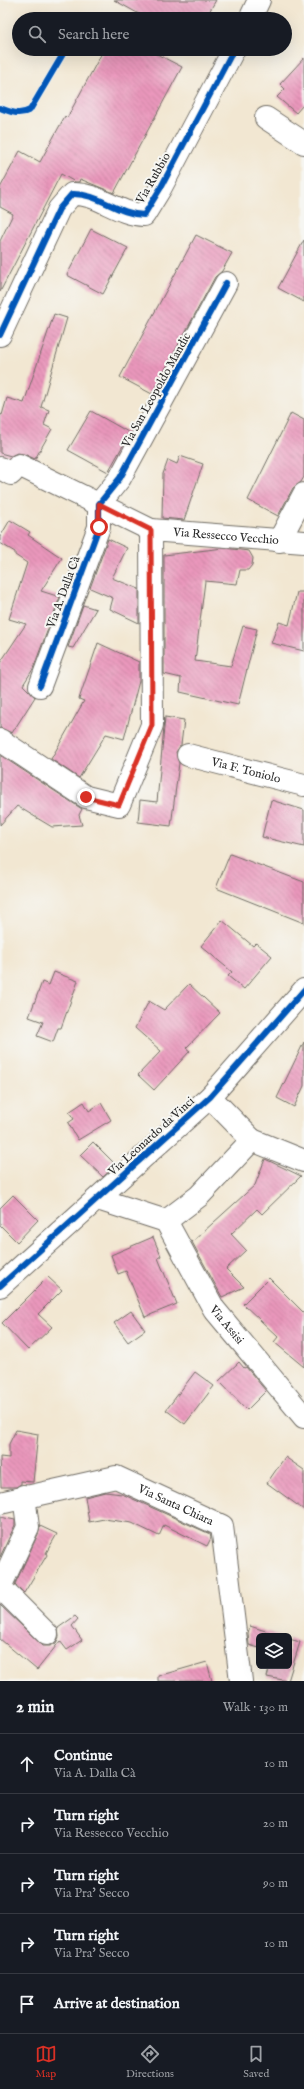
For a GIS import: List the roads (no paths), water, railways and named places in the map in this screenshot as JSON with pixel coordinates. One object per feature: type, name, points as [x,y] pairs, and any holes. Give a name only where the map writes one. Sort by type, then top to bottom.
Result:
[{"type":"street","points":[[253,12],[259,0]]},
{"type":"street","name":"Via Rubbio","points":[[0,335],[59,208],[72,194],[84,193],[133,214],[144,215],[160,189],[230,56]]},
{"type":"street","points":[[266,118],[304,143]]},
{"type":"street","name":"Via San Leopoldo Mandic","points":[[99,504],[120,478],[226,284]]},
{"type":"street","name":"Via Ressecco Vecchio","points":[[0,468],[11,474],[19,465],[151,530],[304,542]]},
{"type":"street","points":[[279,541],[304,494]]},
{"type":"street","name":"Via A. Dalla Cà","points":[[40,686],[99,527],[99,504]]},
{"type":"street","points":[[0,740],[86,797],[119,805],[152,725],[151,530]]},
{"type":"street","name":"Via F. Toniolo","points":[[188,755],[304,785]]},
{"type":"street","name":"Via Leonardo da Vinci","points":[[0,1286],[210,1097],[304,990]]},
{"type":"street","points":[[210,1097],[252,1140],[304,1161]]},
{"type":"street","points":[[98,1199],[166,1221],[199,1196],[252,1140]]},
{"type":"street","name":"Via Assisi","points":[[166,1221],[214,1309],[304,1417]]},
{"type":"street","name":"Via Santa Chiara","points":[[0,1503],[24,1496],[116,1477],[222,1526],[241,1681]]},
{"type":"street","points":[[24,1496],[28,1527],[0,1587],[48,1634]]}]
